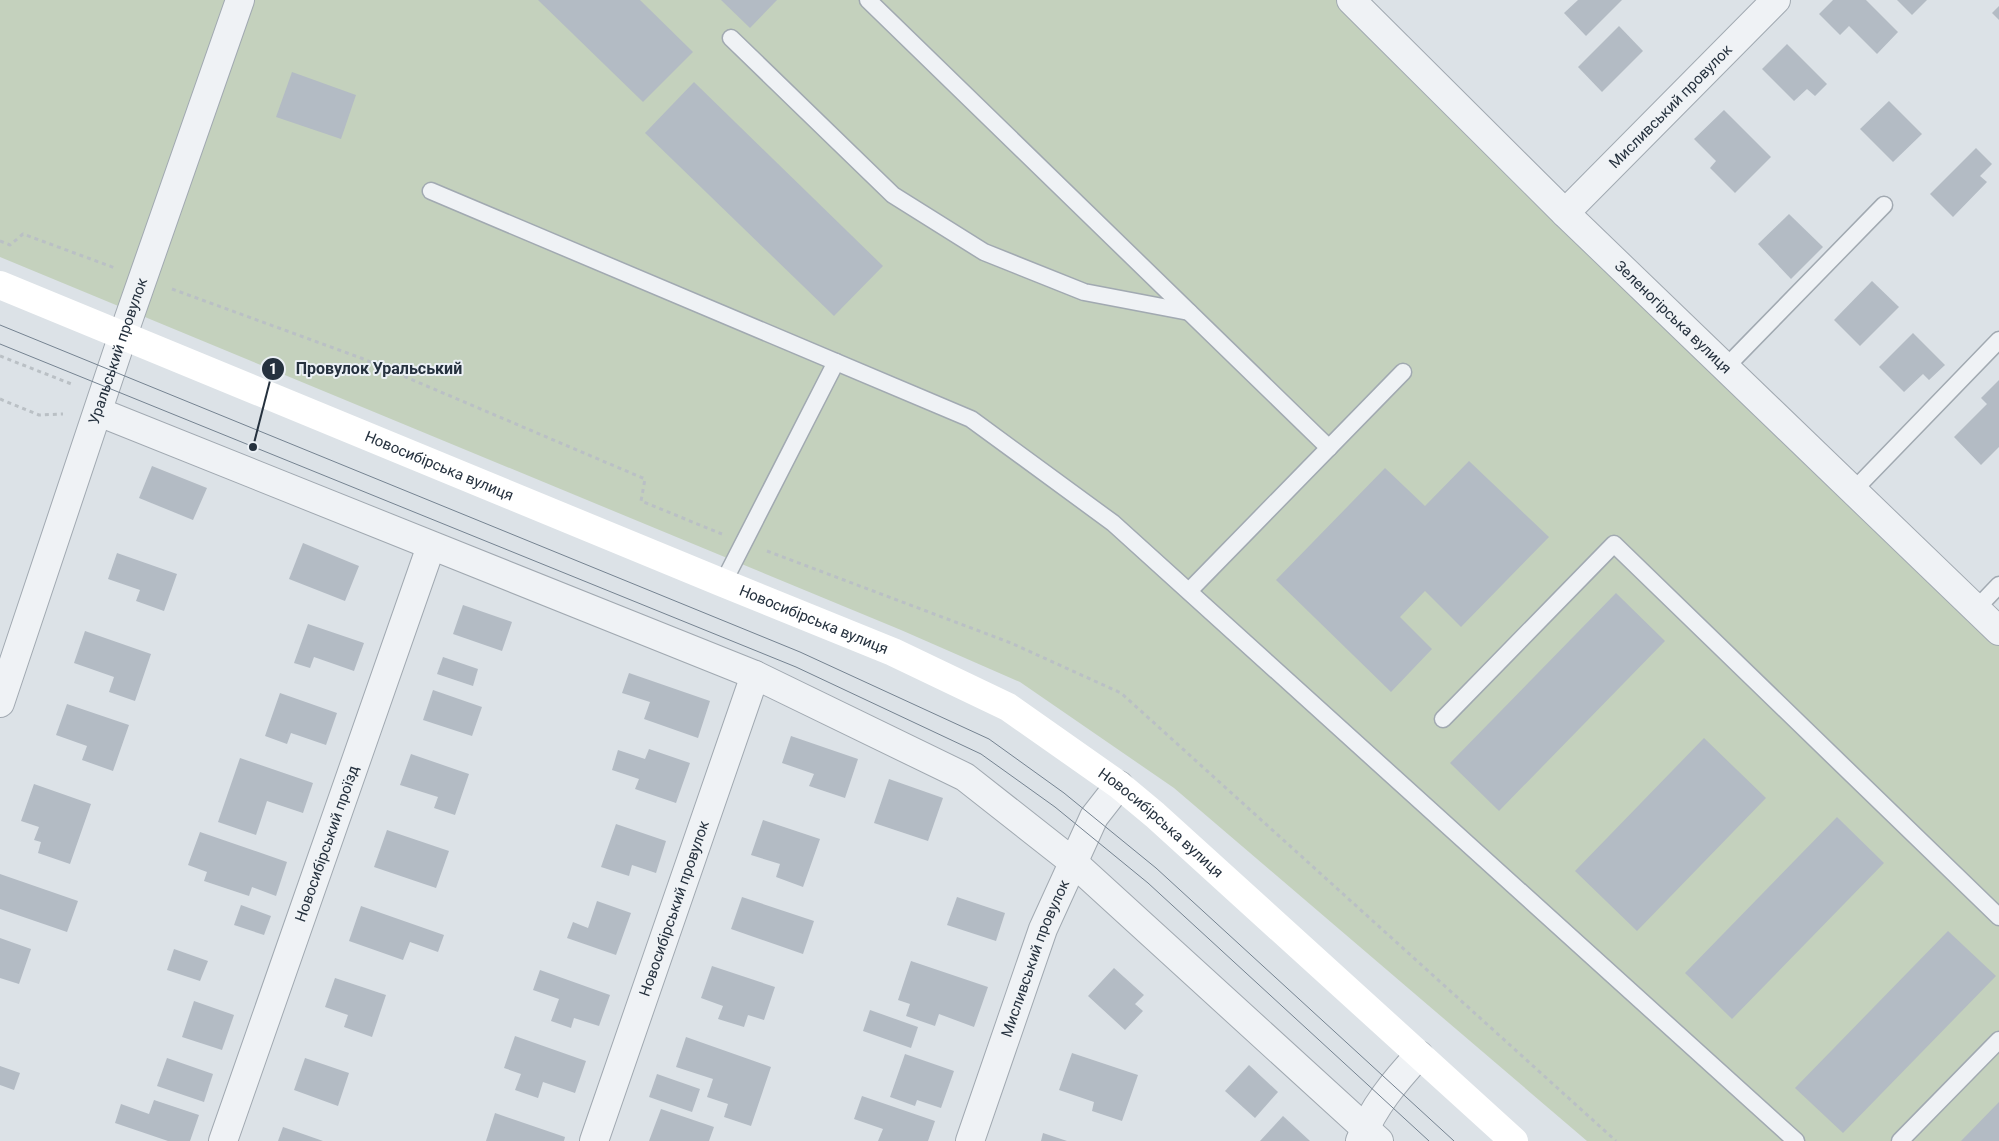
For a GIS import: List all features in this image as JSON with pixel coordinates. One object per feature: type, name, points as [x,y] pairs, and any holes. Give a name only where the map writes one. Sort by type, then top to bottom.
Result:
[{"type":"main road","name":"Новосибірська вулиця","points":[[0,285],[894,652],[1008,707],[1119,784],[1514,1141]]},
{"type":"street","name":"Уральський провулок","points":[[0,703],[123,335],[240,0]]},
{"type":"street","name":"Зеленогірська вулиця","points":[[1352,0],[1565,213],[1999,631]]},
{"type":"street","name":"Мисливський провулок","points":[[1565,213],[1776,0]]},
{"type":"street","points":[[101,405],[431,546],[755,675],[966,777],[1073,862],[1368,1137],[1392,1084],[1419,1055]]},
{"type":"street","name":"Новосибірський проїзд","points":[[223,1141],[431,546]]},
{"type":"street","name":"Новосибірський провулок","points":[[594,1141],[755,675]]},
{"type":"street","name":"Мисливський провулок","points":[[970,1141],[1043,929],[1094,817],[1119,784]]},
{"type":"lane","points":[[868,0],[1329,448]]},
{"type":"lane","points":[[731,38],[894,195],[984,252],[1084,292],[1190,312]]},
{"type":"lane","points":[[431,191],[971,419],[1113,522],[1796,1141]]},
{"type":"lane","points":[[1726,368],[1884,205]]},
{"type":"lane","points":[[1853,491],[1999,340]]},
{"type":"lane","points":[[723,583],[836,362]]},
{"type":"lane","points":[[1189,592],[1403,372]]},
{"type":"lane","points":[[1443,719],[1614,544],[1999,917]]},
{"type":"lane","points":[[1976,609],[1999,585]]},
{"type":"lane","points":[[1900,1141],[1999,1040]]},
{"type":"path","points":[[0,241],[10,245],[24,234],[143,278]]},
{"type":"path","points":[[0,356],[101,405]]},
{"type":"path","points":[[0,399],[40,415],[101,405]]},
{"type":"green space","points":[[0,0],[1351,0],[1999,631],[1999,1141],[1587,1141],[1174,788],[1020,682],[901,630],[0,257]]},
{"type":"building","points":[[538,0],[640,0],[693,52],[643,102]]},
{"type":"building","points":[[721,0],[777,0],[750,28]]},
{"type":"building","points":[[1578,0],[1622,0],[1586,36],[1564,13]]},
{"type":"building","points":[[1833,0],[1866,0],[1898,32],[1877,54],[1849,26],[1840,35],[1819,14]]},
{"type":"building","points":[[1897,0],[1927,0],[1912,15]]},
{"type":"building","points":[[1999,6],[1999,20],[1992,13]]},
{"type":"building","points":[[1619,26],[1643,51],[1602,92],[1578,67]]},
{"type":"building","points":[[1787,44],[1827,84],[1815,96],[1807,89],[1794,101],[1762,69]]},
{"type":"building","points":[[292,72],[356,95],[341,139],[276,117]]},
{"type":"building","points":[[694,82],[883,266],[834,316],[645,133]]},
{"type":"building","points":[[1889,101],[1922,134],[1893,162],[1860,129]]},
{"type":"building","points":[[1724,110],[1771,157],[1735,193],[1710,168],[1716,161],[1694,139]]},
{"type":"building","points":[[1976,148],[1992,164],[1980,176],[1987,182],[1953,217],[1930,194]]},
{"type":"building","points":[[1789,214],[1823,247],[1791,279],[1758,244]]},
{"type":"building","points":[[1872,281],[1899,307],[1860,346],[1834,320]]},
{"type":"building","points":[[1913,333],[1945,365],[1929,380],[1923,374],[1904,392],[1879,367]]},
{"type":"building","points":[[1999,380],[1999,447],[1981,465],[1954,437],[1987,404],[1981,398]]},
{"type":"building","points":[[1469,461],[1549,537],[1461,627],[1425,591],[1400,617],[1432,649],[1391,692],[1276,580],[1385,468],[1425,506]]},
{"type":"building","points":[[152,466],[207,488],[193,520],[139,498]]},
{"type":"building","points":[[303,543],[359,566],[345,601],[289,579]]},
{"type":"building","points":[[117,553],[177,574],[164,611],[136,601],[140,590],[108,579]]},
{"type":"building","points":[[1616,593],[1665,641],[1499,811],[1450,763]]},
{"type":"building","points":[[463,605],[512,622],[502,651],[453,634]]},
{"type":"building","points":[[308,624],[364,643],[354,671],[314,657],[310,668],[294,663]]},
{"type":"building","points":[[85,631],[151,654],[135,701],[109,692],[114,677],[74,663]]},
{"type":"building","points":[[443,657],[478,669],[473,686],[437,674]]},
{"type":"building","points":[[629,673],[710,701],[698,738],[644,719],[650,702],[622,693]]},
{"type":"building","points":[[433,690],[482,707],[472,736],[423,720]]},
{"type":"building","points":[[280,693],[337,713],[326,745],[291,733],[287,744],[265,736]]},
{"type":"building","points":[[67,704],[129,725],[113,771],[82,760],[87,746],[56,735]]},
{"type":"building","points":[[791,736],[858,759],[845,798],[809,786],[814,774],[782,763]]},
{"type":"building","points":[[1704,738],[1766,798],[1637,931],[1575,871]]},
{"type":"building","points":[[649,749],[690,763],[676,803],[635,789],[639,779],[612,770],[618,750],[645,759]]},
{"type":"building","points":[[411,754],[469,774],[455,815],[434,808],[438,797],[400,785]]},
{"type":"building","points":[[240,758],[313,783],[303,813],[267,801],[256,835],[218,822]]},
{"type":"building","points":[[889,779],[943,798],[928,841],[874,823]]},
{"type":"building","points":[[34,784],[91,804],[70,864],[38,853],[41,842],[34,840],[39,827],[21,821]]},
{"type":"building","points":[[1837,817],[1884,863],[1732,1019],[1685,973]]},
{"type":"building","points":[[763,820],[820,839],[803,887],[776,877],[780,864],[751,855]]},
{"type":"building","points":[[616,824],[666,841],[656,873],[632,865],[629,876],[601,867]]},
{"type":"building","points":[[387,830],[449,851],[436,888],[374,867]]},
{"type":"building","points":[[200,832],[287,862],[276,896],[252,887],[249,896],[204,881],[207,872],[188,865]]},
{"type":"building","points":[[0,874],[78,901],[67,932],[0,909]]},
{"type":"building","points":[[742,897],[814,921],[803,954],[731,929]]},
{"type":"building","points":[[957,897],[1005,913],[996,941],[947,925]]},
{"type":"building","points":[[597,901],[631,913],[616,955],[567,938],[573,922],[588,928]]},
{"type":"building","points":[[241,905],[271,916],[264,935],[234,925]]},
{"type":"building","points":[[361,906],[444,935],[438,952],[410,942],[403,960],[349,941]]},
{"type":"building","points":[[1948,931],[1996,976],[1843,1133],[1795,1088]]},
{"type":"building","points":[[0,938],[31,949],[19,984],[0,978]]},
{"type":"building","points":[[174,949],[208,961],[200,981],[167,970]]},
{"type":"building","points":[[911,961],[988,987],[974,1027],[939,1014],[935,1026],[906,1016],[910,1004],[898,1000]]},
{"type":"building","points":[[712,966],[775,987],[764,1020],[748,1015],[744,1027],[718,1019],[723,1006],[701,998]]},
{"type":"building","points":[[1114,968],[1144,995],[1135,1004],[1143,1011],[1125,1030],[1088,996]]},
{"type":"building","points":[[540,970],[610,995],[599,1026],[574,1018],[571,1028],[551,1021],[559,999],[533,990]]},
{"type":"building","points":[[335,978],[386,995],[372,1037],[344,1027],[348,1015],[325,1007]]},
{"type":"building","points":[[194,1001],[234,1015],[222,1050],[182,1037]]},
{"type":"building","points":[[870,1010],[918,1027],[911,1048],[863,1031]]},
{"type":"building","points":[[515,1036],[586,1061],[575,1093],[543,1082],[538,1098],[515,1090],[521,1074],[504,1068]]},
{"type":"building","points":[[686,1037],[771,1067],[751,1126],[724,1117],[728,1104],[707,1097],[713,1079],[676,1067]]},
{"type":"building","points":[[1072,1053],[1138,1075],[1122,1121],[1092,1111],[1094,1102],[1059,1090]]},
{"type":"building","points":[[905,1054],[954,1071],[941,1108],[917,1100],[915,1106],[890,1097]]},
{"type":"building","points":[[167,1058],[213,1074],[204,1102],[157,1086]]},
{"type":"building","points":[[305,1058],[349,1073],[338,1106],[294,1090]]},
{"type":"building","points":[[1249,1065],[1278,1092],[1255,1118],[1225,1091]]},
{"type":"building","points":[[0,1066],[20,1073],[14,1090],[0,1085]]},
{"type":"building","points":[[657,1074],[700,1089],[692,1112],[649,1097]]},
{"type":"building","points":[[862,1096],[935,1121],[928,1141],[878,1141],[883,1129],[854,1119]]},
{"type":"building","points":[[154,1100],[199,1115],[190,1141],[168,1141],[115,1123],[121,1104],[149,1114]]},
{"type":"building","points":[[1999,1102],[1999,1141],[1961,1141]]},
{"type":"building","points":[[661,1109],[714,1127],[709,1141],[649,1141]]},
{"type":"building","points":[[495,1113],[565,1137],[564,1141],[486,1141]]},
{"type":"building","points":[[1283,1116],[1310,1141],[1260,1141]]},
{"type":"building","points":[[283,1127],[323,1141],[278,1141]]},
{"type":"building","points":[[1043,1133],[1067,1141],[1041,1141]]},
{"type":"tram line","points":[[0,325],[800,652],[989,739],[1064,793],[1156,868],[1454,1141]]},
{"type":"tram line","points":[[0,344],[796,667],[981,754],[1055,807],[1148,883],[1429,1141]]},
{"type":"place","name":"Провулок Уральський","points":[[253,447]]}]
